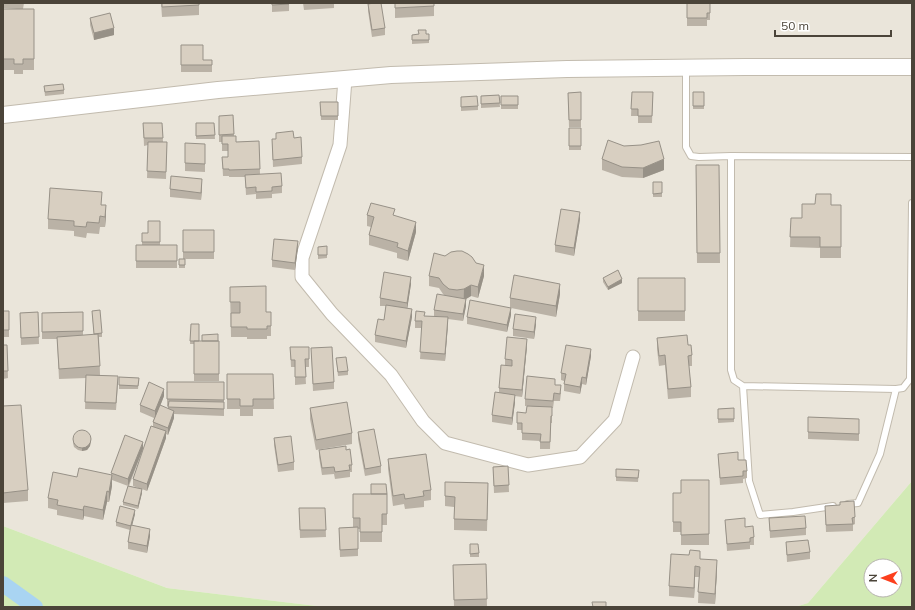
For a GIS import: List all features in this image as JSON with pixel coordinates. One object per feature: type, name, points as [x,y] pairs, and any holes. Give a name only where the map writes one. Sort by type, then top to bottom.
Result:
[{"type":"street","points":[[3,115],[218,90],[391,75],[567,69],[912,67]]},
{"type":"street","points":[[345,79],[340,145],[302,258],[302,277],[332,314],[391,375],[423,421],[444,442],[528,465],[580,457],[616,420],[633,357]]},
{"type":"lane","points":[[686,68],[686,147],[691,156],[912,157]]},
{"type":"lane","points":[[731,156],[731,370],[734,380],[743,386],[896,390],[903,388],[910,379],[912,203]]},
{"type":"lane","points":[[743,386],[749,481],[760,515],[836,506]]},
{"type":"lane","points":[[843,505],[858,503],[880,454],[896,390]]},
{"type":"shaded area","points":[[3,3],[912,3],[912,481],[808,603],[795,607],[325,607],[167,588],[3,526]]},
{"type":"green space","points":[[912,481],[912,607],[795,607],[808,603]]},
{"type":"green space","points":[[3,526],[167,588],[325,607],[3,607]]},
{"type":"building","points":[[162,3],[199,3],[199,5],[162,7]]},
{"type":"building","points":[[272,3],[289,3],[289,4],[272,5]]},
{"type":"building","points":[[381,3],[385,28],[372,30],[368,4]]},
{"type":"building","points":[[395,3],[434,3],[434,6],[395,8]]},
{"type":"building","points":[[687,3],[710,3],[710,13],[707,13],[707,18],[687,18]]},
{"type":"building","points":[[3,9],[34,9],[34,59],[23,59],[23,64],[14,64],[14,59],[3,59]]},
{"type":"building","points":[[110,13],[114,28],[94,33],[90,18]]},
{"type":"building","points":[[418,30],[426,30],[426,34],[429,34],[429,40],[412,40],[412,35],[419,34]]},
{"type":"building","points":[[181,45],[203,45],[203,60],[212,60],[212,65],[181,65]]},
{"type":"building","points":[[63,84],[64,90],[45,92],[44,86]]},
{"type":"building","points":[[581,92],[581,120],[569,120],[568,93]]},
{"type":"building","points":[[632,92],[653,92],[652,116],[638,116],[638,109],[631,109]]},
{"type":"building","points":[[693,92],[704,92],[704,106],[693,106]]},
{"type":"building","points":[[499,95],[500,103],[481,104],[481,96]]},
{"type":"building","points":[[477,96],[478,106],[461,107],[461,97]]},
{"type":"building","points":[[501,96],[518,96],[518,105],[501,105]]},
{"type":"building","points":[[320,102],[338,102],[338,116],[321,116]]},
{"type":"building","points":[[233,115],[234,134],[219,135],[219,116]]},
{"type":"building","points":[[143,123],[162,123],[163,138],[144,138]]},
{"type":"building","points":[[196,123],[214,123],[215,135],[196,136]]},
{"type":"building","points":[[569,128],[581,128],[581,146],[569,146]]},
{"type":"building","points":[[293,131],[294,138],[301,137],[302,157],[273,160],[272,139],[276,139],[276,133]]},
{"type":"building","points":[[222,136],[236,136],[236,142],[259,141],[260,169],[223,169],[222,157],[228,157],[228,144],[222,144]]},
{"type":"building","points":[[608,140],[624,146],[641,145],[659,141],[664,159],[643,168],[622,167],[602,159]]},
{"type":"building","points":[[148,142],[167,142],[166,172],[147,171]]},
{"type":"building","points":[[185,143],[205,144],[205,164],[185,163]]},
{"type":"building","points":[[696,165],[719,165],[720,253],[697,253]]},
{"type":"building","points":[[281,173],[282,186],[272,187],[272,191],[256,192],[256,187],[246,188],[245,175]]},
{"type":"building","points":[[171,176],[202,179],[201,193],[170,189]]},
{"type":"building","points":[[653,182],[662,182],[662,193],[653,194]]},
{"type":"building","points":[[50,188],[102,192],[101,205],[106,205],[105,217],[100,216],[99,223],[87,222],[86,227],[74,226],[74,221],[48,219]]},
{"type":"building","points":[[816,194],[831,194],[831,205],[841,205],[841,247],[820,247],[820,237],[790,237],[791,218],[802,218],[802,204],[815,204]]},
{"type":"building","points":[[371,203],[395,209],[393,215],[416,222],[408,251],[397,247],[398,243],[369,235],[374,217],[367,215]]},
{"type":"building","points":[[561,209],[580,212],[574,248],[555,245]]},
{"type":"building","points":[[148,221],[160,221],[160,242],[142,242],[142,233],[148,233]]},
{"type":"building","points":[[183,230],[214,230],[214,252],[183,252]]},
{"type":"building","points":[[274,239],[298,241],[295,263],[272,260]]},
{"type":"building","points":[[136,245],[177,245],[177,261],[136,261]]},
{"type":"building","points":[[327,246],[327,255],[318,255],[318,247]]},
{"type":"building","points":[[462,251],[468,254],[476,263],[484,265],[478,287],[471,285],[464,289],[449,289],[439,278],[429,276],[434,253],[445,256],[451,252]]},
{"type":"building","points":[[179,259],[185,259],[185,265],[179,265]]},
{"type":"building","points":[[618,270],[622,279],[608,287],[603,278]]},
{"type":"building","points":[[384,272],[411,277],[407,303],[380,298]]},
{"type":"building","points":[[514,275],[560,284],[556,306],[510,298]]},
{"type":"building","points":[[638,278],[685,278],[685,311],[638,311]]},
{"type":"building","points":[[266,286],[266,312],[271,312],[271,326],[267,326],[267,329],[231,327],[231,313],[240,313],[240,302],[230,302],[230,287]]},
{"type":"building","points":[[437,294],[466,299],[463,314],[434,310]]},
{"type":"building","points":[[470,300],[511,308],[507,325],[467,317]]},
{"type":"building","points":[[386,305],[412,309],[406,341],[375,335],[378,319],[384,320]]},
{"type":"building","points":[[100,310],[102,333],[94,334],[92,311]]},
{"type":"building","points":[[3,311],[9,311],[9,330],[3,330]]},
{"type":"building","points":[[416,311],[425,312],[424,316],[448,317],[445,354],[420,352],[422,321],[415,321]]},
{"type":"building","points":[[38,312],[39,337],[21,338],[20,313]]},
{"type":"building","points":[[83,312],[83,331],[42,332],[42,313]]},
{"type":"building","points":[[515,314],[536,317],[534,332],[513,329]]},
{"type":"building","points":[[191,324],[199,324],[199,341],[190,341]]},
{"type":"building","points":[[98,334],[100,366],[59,369],[57,337]]},
{"type":"building","points":[[218,334],[218,341],[202,341],[202,335]]},
{"type":"building","points":[[687,335],[688,345],[691,345],[692,355],[688,356],[691,387],[668,389],[665,355],[659,356],[657,338]]},
{"type":"building","points":[[507,337],[527,339],[522,390],[499,388],[501,365],[512,366],[512,360],[505,359]]},
{"type":"building","points":[[194,341],[219,341],[219,374],[194,374]]},
{"type":"building","points":[[3,345],[7,345],[8,371],[3,371]]},
{"type":"building","points":[[566,345],[591,349],[586,378],[582,377],[580,387],[564,384],[566,374],[561,373]]},
{"type":"building","points":[[290,347],[309,347],[309,359],[305,359],[306,377],[295,377],[295,360],[291,360]]},
{"type":"building","points":[[332,347],[334,382],[313,384],[311,348]]},
{"type":"building","points":[[346,357],[348,371],[338,372],[336,358]]},
{"type":"building","points":[[227,374],[273,374],[274,399],[253,399],[253,406],[240,406],[240,399],[227,399]]},
{"type":"building","points":[[86,375],[118,376],[116,403],[85,402]]},
{"type":"building","points":[[527,376],[555,379],[555,385],[561,385],[560,394],[554,393],[553,401],[525,399]]},
{"type":"building","points":[[119,377],[139,378],[138,386],[119,385]]},
{"type":"building","points":[[149,382],[164,389],[155,411],[140,405]]},
{"type":"building","points":[[167,382],[224,382],[224,400],[167,399]]},
{"type":"building","points":[[495,392],[515,395],[512,418],[492,415]]},
{"type":"building","points":[[169,401],[224,402],[224,409],[168,407]]},
{"type":"building","points":[[347,402],[352,433],[316,440],[310,408]]},
{"type":"building","points":[[21,405],[28,490],[3,493],[3,406]]},
{"type":"building","points":[[160,405],[174,411],[168,428],[153,422]]},
{"type":"building","points":[[527,406],[552,407],[550,442],[540,442],[541,434],[522,433],[522,423],[517,423],[517,412],[526,413]]},
{"type":"building","points":[[734,408],[734,419],[718,419],[718,409]]},
{"type":"building","points":[[808,417],[859,419],[859,434],[808,432]]},
{"type":"building","points":[[151,426],[166,431],[147,484],[133,479]]},
{"type":"building","points":[[374,429],[381,466],[365,469],[358,432]]},
{"type":"building","points":[[82,430],[88,433],[91,439],[88,445],[82,448],[76,445],[73,439],[76,433]]},
{"type":"building","points":[[125,435],[143,442],[128,479],[111,473]]},
{"type":"building","points":[[291,436],[294,462],[278,465],[274,438]]},
{"type":"building","points":[[346,446],[346,450],[350,449],[352,465],[349,465],[350,470],[335,472],[334,467],[322,468],[319,450]]},
{"type":"building","points":[[738,452],[738,460],[746,460],[747,471],[743,471],[743,476],[720,478],[718,454]]},
{"type":"building","points":[[426,454],[431,490],[423,491],[424,496],[405,499],[404,494],[393,496],[388,459]]},
{"type":"building","points":[[508,466],[509,485],[494,486],[493,467]]},
{"type":"building","points":[[79,468],[112,475],[109,492],[107,491],[103,510],[84,506],[83,510],[57,505],[58,500],[48,498],[53,472],[77,477]]},
{"type":"building","points":[[616,469],[639,470],[638,478],[616,477]]},
{"type":"building","points":[[681,480],[709,480],[709,534],[681,535],[681,522],[673,522],[673,493],[681,493]]},
{"type":"building","points":[[445,482],[488,483],[487,520],[454,519],[455,497],[445,496]]},
{"type":"building","points":[[371,484],[386,484],[387,494],[371,494]]},
{"type":"building","points":[[128,486],[142,489],[138,506],[123,502]]},
{"type":"building","points":[[353,494],[387,494],[387,514],[382,514],[382,532],[360,532],[360,518],[353,518]]},
{"type":"building","points":[[854,501],[855,517],[852,518],[853,524],[826,525],[825,506],[840,505],[840,502]]},
{"type":"building","points":[[120,506],[135,510],[131,526],[116,522]]},
{"type":"building","points":[[299,508],[325,508],[326,530],[300,530]]},
{"type":"building","points":[[805,516],[806,528],[770,531],[769,518]]},
{"type":"building","points":[[745,518],[745,527],[753,526],[754,537],[750,538],[750,542],[727,544],[725,520]]},
{"type":"building","points":[[131,525],[150,529],[147,546],[128,542]]},
{"type":"building","points":[[358,527],[358,549],[340,550],[339,528]]},
{"type":"building","points":[[808,540],[810,552],[787,555],[786,542]]},
{"type":"building","points":[[470,544],[478,544],[479,553],[470,554]]},
{"type":"building","points":[[690,550],[700,551],[700,559],[717,560],[715,594],[698,592],[700,567],[695,566],[694,588],[669,586],[671,554],[689,555]]},
{"type":"building","points":[[486,564],[487,599],[454,600],[453,565]]},
{"type":"building","points":[[592,602],[606,602],[606,607],[593,607]]},
{"type":"waterway","points":[[3,584],[35,607]]}]
